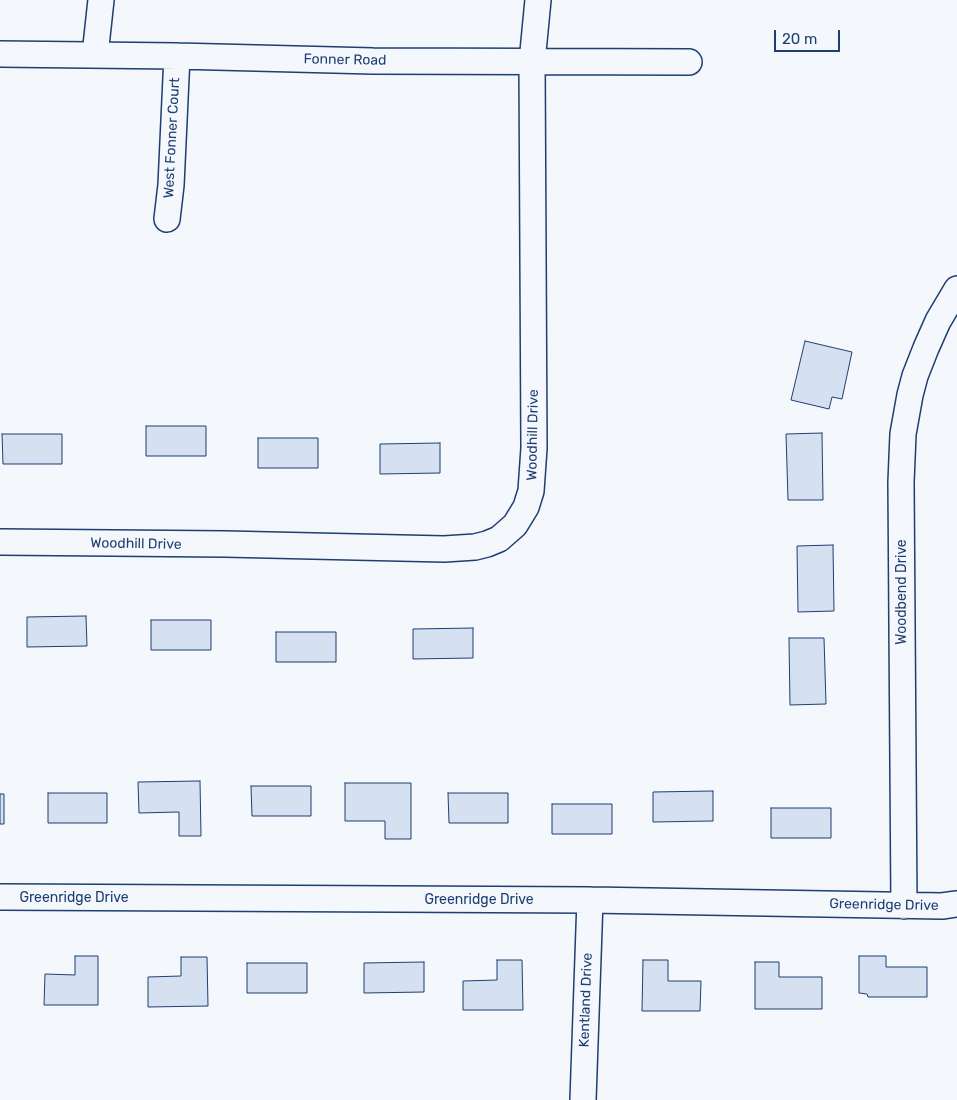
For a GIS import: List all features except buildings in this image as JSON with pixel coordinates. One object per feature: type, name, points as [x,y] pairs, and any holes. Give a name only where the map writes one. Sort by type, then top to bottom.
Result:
[{"type":"street","points":[[95,55],[100,0]]},
{"type":"street","name":"Woodhill Drive","points":[[0,542],[226,544],[444,549],[475,547],[487,544],[499,539],[515,525],[526,507],[531,491],[534,448],[532,62],[538,0]]},
{"type":"street","name":"Fonner Road","points":[[0,54],[363,61],[689,62]]},
{"type":"street","name":"West Fonner Court","points":[[167,219],[177,56]]},
{"type":"street","name":"Woodbend Drive","points":[[904,906],[901,492],[903,441],[906,414],[915,376],[938,321],[957,289]]},
{"type":"street","name":"Greenridge Drive","points":[[0,897],[590,900],[904,906],[957,904]]},
{"type":"street","name":"Kentland Drive","points":[[583,1100],[590,900]]}]
